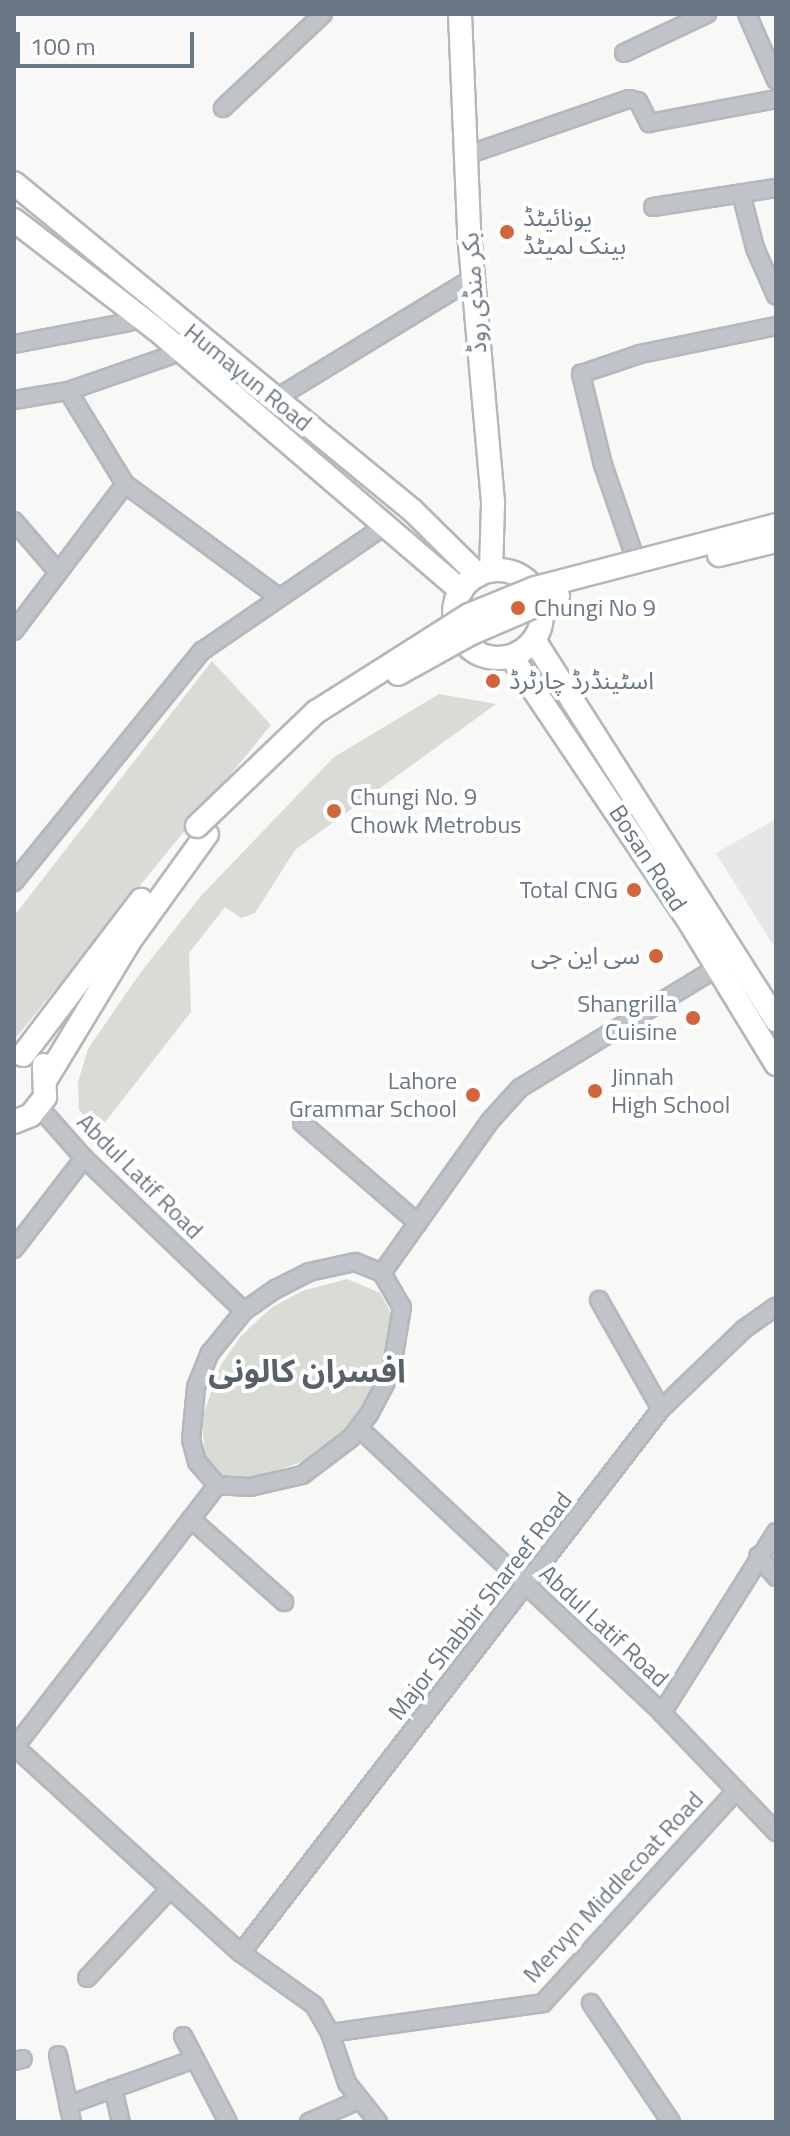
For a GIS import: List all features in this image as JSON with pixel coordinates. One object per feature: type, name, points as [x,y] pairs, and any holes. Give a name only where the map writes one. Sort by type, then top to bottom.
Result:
[{"type":"main road","name":"بکر منڈی روڈ","points":[[460,14],[483,430],[493,504],[484,573]]},
{"type":"main road","name":"Humayun Road","points":[[14,183],[412,510],[484,573]]},
{"type":"main road","name":"Humayun Road","points":[[14,220],[93,281],[461,591]]},
{"type":"main road","points":[[93,281],[129,322],[169,356],[383,527]]},
{"type":"main road","points":[[48,1076],[40,1061],[18,1057],[202,830],[316,712],[469,615],[535,588],[776,525]]},
{"type":"main road","points":[[14,1122],[39,1107],[48,1076],[129,942],[202,830],[323,722],[470,634],[540,602],[607,581],[776,541]]},
{"type":"main road","points":[[484,573],[513,573],[532,587],[542,609],[534,640],[511,656],[481,655],[460,637],[454,612],[461,591],[484,573]]},
{"type":"main road","name":"Bosan Road","points":[[534,640],[776,1020]]},
{"type":"main road","name":"Bosan Road","points":[[511,656],[718,967],[776,1064]]},
{"type":"street","points":[[223,108],[323,14]]},
{"type":"street","points":[[624,53],[707,14]]},
{"type":"street","points":[[747,14],[776,80]]},
{"type":"street","points":[[467,155],[629,99],[637,99],[649,123],[776,99]]},
{"type":"street","points":[[653,207],[776,188]]},
{"type":"street","points":[[741,193],[755,248],[776,296]]},
{"type":"street","points":[[275,399],[475,277]]},
{"type":"street","points":[[14,344],[129,322]]},
{"type":"street","points":[[632,549],[603,465],[581,374],[640,354],[776,326]]},
{"type":"street","points":[[14,400],[68,391],[169,356]]},
{"type":"street","points":[[68,391],[125,484],[278,597]]},
{"type":"street","points":[[14,631],[125,484]]},
{"type":"street","points":[[14,521],[58,572]]},
{"type":"street","points":[[14,882],[202,651],[383,527]]},
{"type":"street","points":[[382,1273],[490,1121],[520,1088],[718,967]]},
{"type":"street","name":"Abdul Latif Road","points":[[39,1107],[84,1158],[244,1311]]},
{"type":"street","points":[[302,1123],[418,1223]]},
{"type":"street","points":[[14,1249],[84,1158]]},
{"type":"street","points":[[355,1262],[382,1273],[402,1307],[401,1336],[391,1373],[359,1428],[322,1463],[293,1478],[236,1489],[217,1485],[193,1452],[191,1409],[210,1353],[244,1311],[276,1289],[329,1266],[355,1262]]},
{"type":"street","points":[[599,1300],[661,1409]]},
{"type":"street","name":"Major Shabbir Shareef Road","points":[[241,1953],[661,1409],[744,1329],[776,1307]]},
{"type":"street","name":"Abdul Latif Road","points":[[359,1428],[662,1713],[776,1832]]},
{"type":"street","points":[[217,1485],[15,1747],[241,1953],[299,1989],[330,2033],[357,2101],[378,2122]]},
{"type":"street","points":[[191,1519],[284,1602]]},
{"type":"street","points":[[662,1713],[758,1556],[776,1532]]},
{"type":"street","points":[[758,1556],[776,1577]]},
{"type":"street","name":"Mervyn Middlecoat Road","points":[[330,2033],[543,2003],[736,1791]]},
{"type":"street","points":[[87,1978],[170,1889]]},
{"type":"street","points":[[591,2003],[671,2122]]},
{"type":"street","points":[[183,2036],[228,2122]]},
{"type":"street","points":[[58,2055],[72,2122]]},
{"type":"street","points":[[68,2105],[195,2059]]},
{"type":"street","points":[[113,2088],[121,2122]]},
{"type":"street","points":[[309,2122],[357,2101]]},
{"type":"shaded area","points":[[212,661],[271,725],[14,1040],[14,916]]},
{"type":"shaded area","points":[[439,694],[496,704],[295,850],[255,913],[241,918],[225,907],[189,953],[191,1012],[99,1130],[79,1110],[78,1082],[88,1049],[138,976],[200,897],[334,757]]},
{"type":"shaded area","points":[[776,819],[776,950],[716,853]]},
{"type":"shaded area","points":[[347,1279],[380,1293],[391,1313],[392,1347],[385,1374],[351,1429],[312,1458],[253,1479],[224,1478],[206,1459],[201,1420],[221,1365],[241,1336],[271,1308],[302,1291]]},
{"type":"place","name":"یونائیٹڈ بینک لمیٹڈ","points":[[507,232]]},
{"type":"place","name":"Chungi No 9","points":[[518,608]]},
{"type":"place","name":"اسٹینڈرڈ چارٹرڈ","points":[[493,681]]},
{"type":"place","name":"Chungi No. 9 Chowk Metrobus","points":[[334,811]]},
{"type":"place","name":"Total CNG","points":[[634,890]]},
{"type":"place","name":"سی این جی","points":[[656,956]]},
{"type":"place","name":"Shangrilla Cuisine","points":[[693,1018]]},
{"type":"place","name":"Jinnah High School","points":[[595,1091]]},
{"type":"place","name":"Lahore Grammar School","points":[[473,1095]]},
{"type":"district","name":"افسران کالونی","points":[[307,1370]]}]
